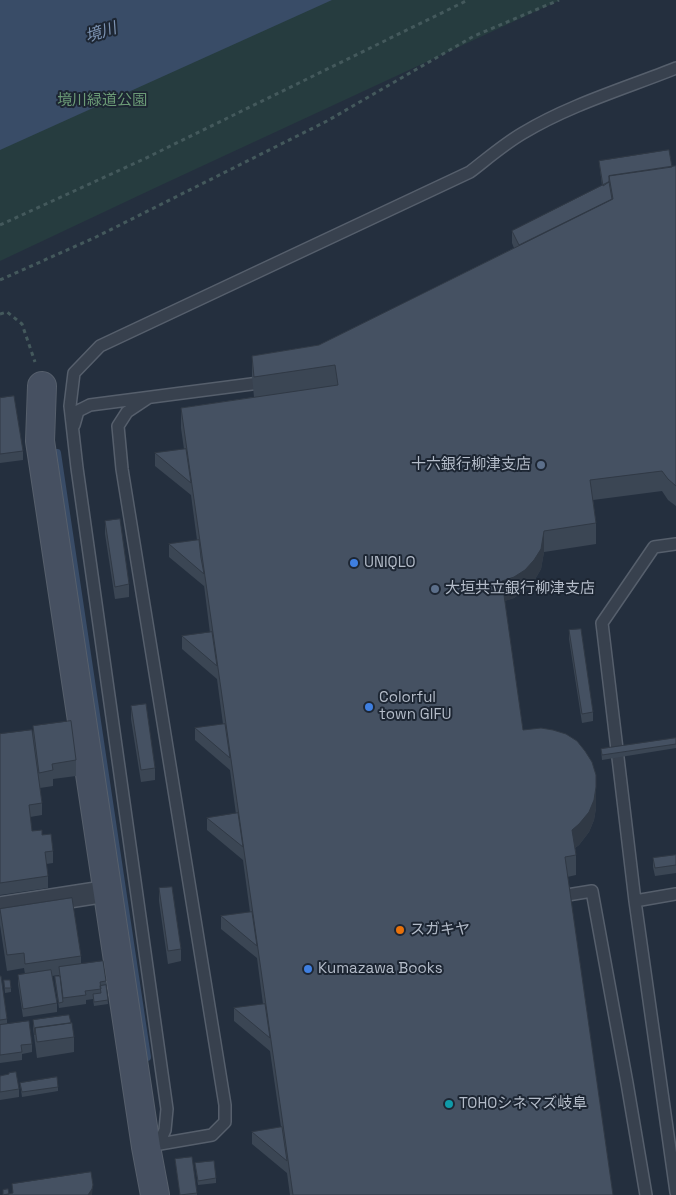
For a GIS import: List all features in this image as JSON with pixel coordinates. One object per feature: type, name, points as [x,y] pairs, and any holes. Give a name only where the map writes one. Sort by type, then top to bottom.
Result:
[{"type":"street","points":[[42,386],[40,442],[108,891],[153,1145],[155,1195]]},
{"type":"street","points":[[0,908],[108,891]]},
{"type":"lane","points":[[153,1145],[166,1130],[167,1109],[76,468],[70,406],[74,373],[100,346],[470,172],[522,133],[566,111],[676,68]]},
{"type":"lane","points":[[72,429],[78,411],[90,405],[279,381]]},
{"type":"lane","points":[[148,398],[126,412],[118,426],[122,469],[225,1104],[225,1122],[212,1135],[153,1145]]},
{"type":"lane","points":[[676,544],[654,547],[602,623],[635,901],[676,1192]]},
{"type":"lane","points":[[544,899],[592,891],[646,1195]]},
{"type":"lane","points":[[635,901],[676,894]]},
{"type":"path","points":[[0,225],[144,158],[468,0]]},
{"type":"path","points":[[0,280],[96,237],[327,121],[474,36],[559,0]]},
{"type":"path","points":[[0,314],[7,312],[22,324],[42,386]]},
{"type":"green space","name":"境川緑道公園","points":[[0,0],[560,0],[0,261]]},
{"type":"water","name":"境川","points":[[0,0],[332,0],[0,150]]},
{"type":"building","points":[[669,150],[672,167],[609,176],[609,182],[603,186],[599,161]]},
{"type":"building","name":"Colorful town GIFU","points":[[676,166],[676,486],[662,471],[590,480],[596,523],[544,531],[541,549],[534,560],[525,570],[514,577],[502,581],[523,730],[541,728],[566,734],[577,741],[585,751],[592,762],[596,775],[594,800],[589,812],[572,830],[576,855],[565,857],[613,1195],[293,1195],[181,408],[338,385],[335,365],[254,377],[252,356],[319,345],[613,199],[609,176]]},
{"type":"building","points":[[609,182],[612,199],[519,245],[512,231]]},
{"type":"building","points":[[14,396],[23,451],[0,454],[0,398]]},
{"type":"building","points":[[186,449],[191,483],[155,453]]},
{"type":"building","points":[[120,519],[129,584],[115,587],[105,521]]},
{"type":"building","points":[[199,540],[201,558],[204,574],[169,544]]},
{"type":"building","points":[[581,629],[593,712],[582,714],[569,630]]},
{"type":"building","points":[[212,632],[217,666],[182,636]]},
{"type":"building","points":[[146,704],[155,768],[141,770],[131,706]]},
{"type":"building","points":[[71,721],[76,760],[52,764],[53,770],[39,773],[33,726]]},
{"type":"building","points":[[225,724],[230,758],[195,728]]},
{"type":"building","points":[[32,730],[42,803],[29,805],[32,831],[42,830],[42,835],[51,834],[53,851],[45,852],[48,876],[0,883],[0,734]]},
{"type":"building","points":[[676,738],[676,744],[602,755],[601,749]]},
{"type":"building","points":[[238,813],[243,847],[207,818]]},
{"type":"building","points":[[676,855],[676,865],[655,868],[653,858]]},
{"type":"building","points":[[172,887],[181,949],[168,951],[159,888]]},
{"type":"building","points":[[72,898],[81,956],[25,964],[24,953],[7,955],[0,909]]},
{"type":"building","points":[[252,912],[257,946],[221,916]]},
{"type":"building","points":[[103,961],[106,981],[100,982],[101,989],[85,991],[86,995],[63,998],[59,967]]},
{"type":"building","points":[[51,970],[57,1003],[23,1009],[18,975]]},
{"type":"building","points":[[0,976],[7,1019],[0,1020]]},
{"type":"building","points":[[55,976],[60,976],[63,1002],[59,1003]]},
{"type":"building","points":[[4,980],[10,980],[11,988],[5,988]]},
{"type":"building","points":[[106,985],[108,1000],[94,1002],[93,994],[101,993],[100,986]]},
{"type":"building","points":[[265,1004],[270,1038],[234,1008]]},
{"type":"building","points":[[69,1015],[71,1023],[35,1028],[35,1035],[33,1020]]},
{"type":"building","points":[[29,1021],[32,1044],[21,1045],[22,1052],[0,1055],[0,1025]]},
{"type":"building","points":[[72,1023],[74,1037],[37,1042],[35,1028]]},
{"type":"building","points":[[16,1072],[19,1089],[0,1092],[0,1076]]},
{"type":"building","points":[[57,1077],[58,1087],[22,1092],[20,1083]]},
{"type":"building","points":[[282,1127],[287,1161],[252,1132]]},
{"type":"building","points":[[192,1157],[197,1193],[180,1195],[175,1159]]},
{"type":"building","points":[[214,1161],[216,1178],[198,1181],[195,1163]]},
{"type":"building","points":[[91,1172],[93,1185],[88,1195],[4,1195],[13,1193],[12,1184]]},
{"type":"building","points":[[8,1189],[9,1194],[3,1195],[3,1190]]},
{"type":"waterway","points":[[57,453],[147,1057]]},
{"type":"place","name":"十六銀行柳津支店","points":[[541,465]]},
{"type":"place","name":"UNIQLO","points":[[354,563]]},
{"type":"place","name":"大垣共立銀行柳津支店","points":[[435,589]]},
{"type":"place","name":"Colorful town GIFU","points":[[369,707]]},
{"type":"place","name":"スガキヤ","points":[[400,930]]},
{"type":"place","name":"Kumazawa Books","points":[[308,969]]},
{"type":"place","name":"TOHOシネマズ岐阜","points":[[449,1104]]}]
